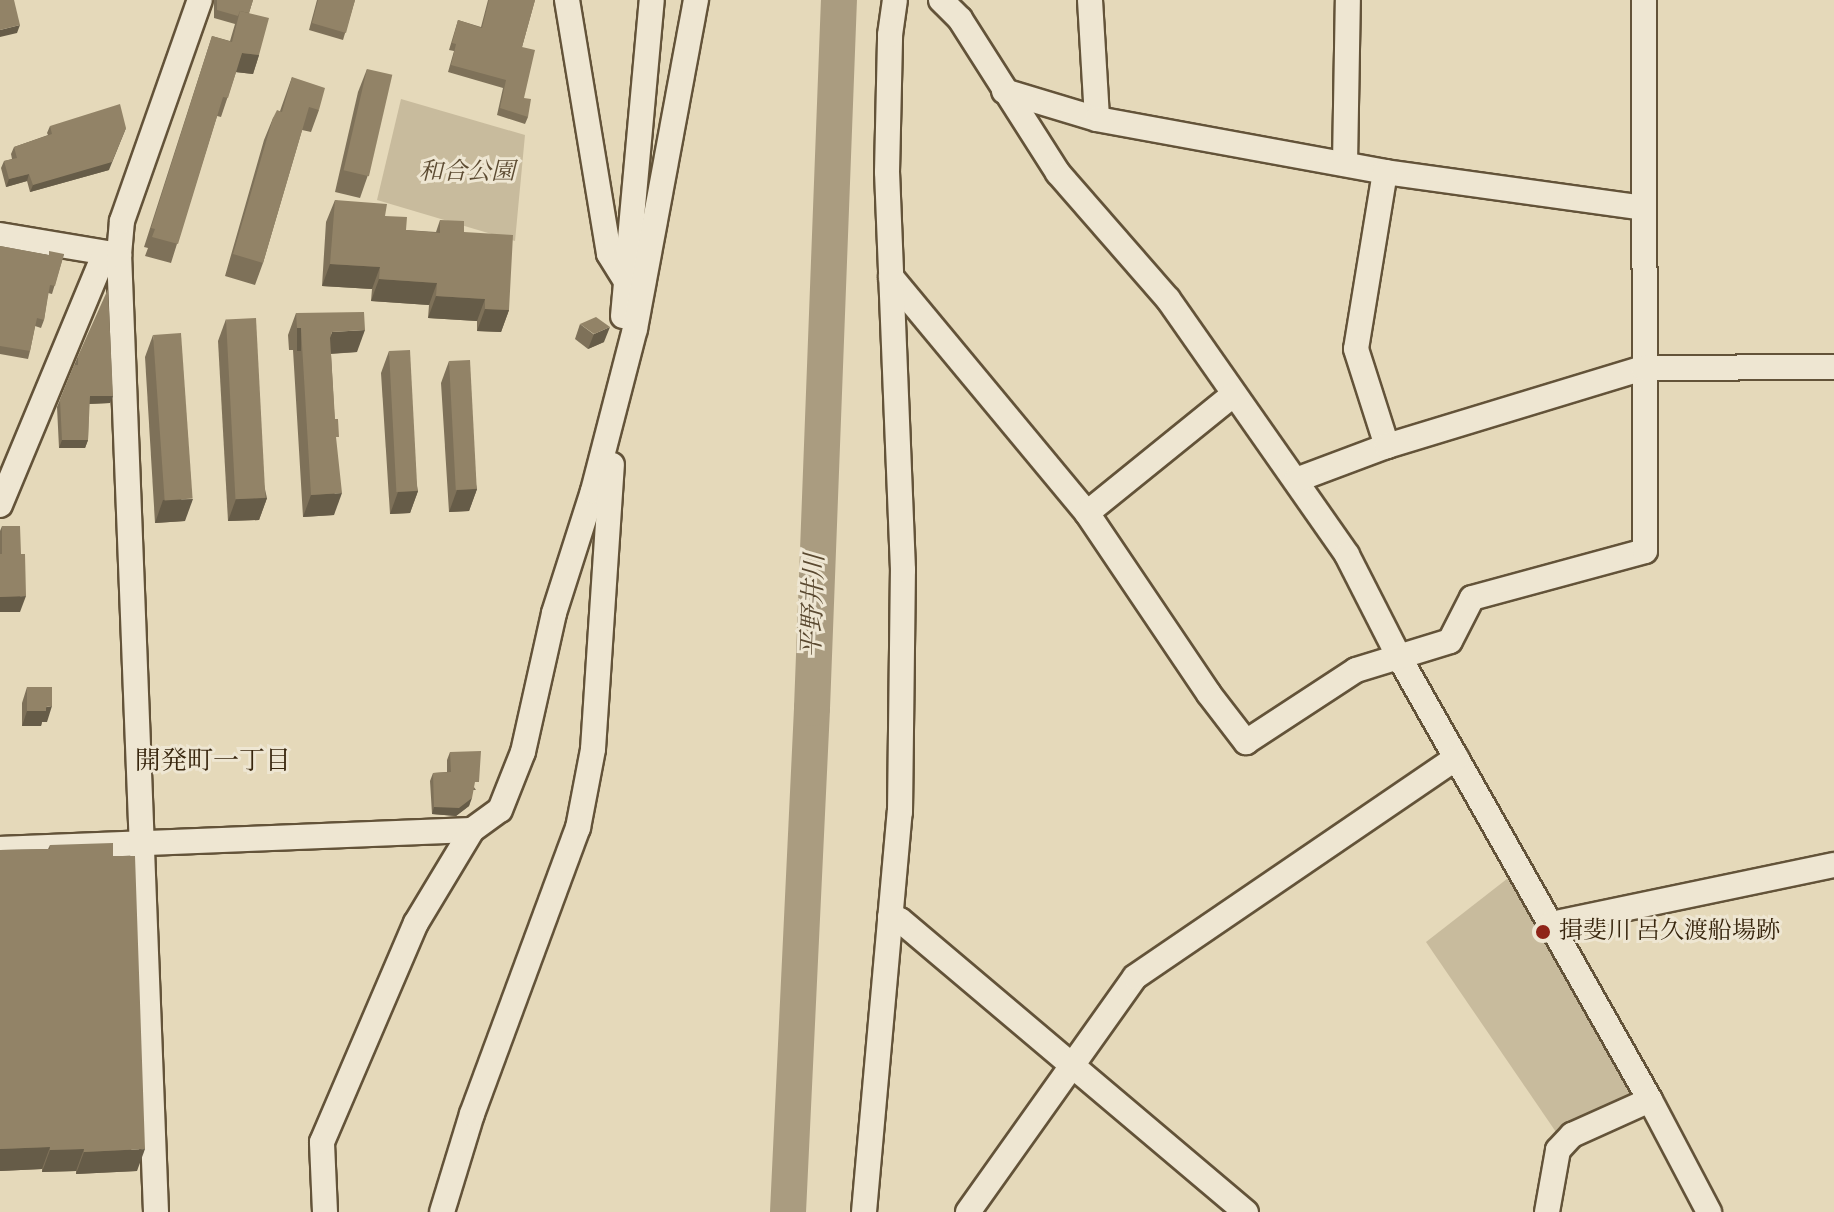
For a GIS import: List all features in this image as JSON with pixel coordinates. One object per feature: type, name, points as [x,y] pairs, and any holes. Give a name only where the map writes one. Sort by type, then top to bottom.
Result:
[{"type":"street","points":[[0,505],[112,254],[200,0]]},
{"type":"street","points":[[567,0],[609,254],[626,281]]},
{"type":"street","points":[[442,1212],[472,1114],[578,828],[593,749],[617,387],[652,0]]},
{"type":"street","points":[[325,1212],[322,1142],[416,923],[472,830],[500,810],[523,752],[554,613],[593,491],[617,387],[635,329],[696,0]]},
{"type":"street","points":[[864,1212],[900,812],[903,570],[887,172],[890,35],[895,0]]},
{"type":"street","points":[[941,0],[960,19],[1058,173],[1168,299],[1347,555],[1399,657],[1650,1100],[1709,1212]]},
{"type":"street","points":[[1090,0],[1097,119]]},
{"type":"street","points":[[1345,164],[1348,0]]},
{"type":"street","points":[[891,277],[1087,513],[1209,694],[1246,742],[1356,670],[1450,641],[1472,598],[1645,551],[1644,0]]},
{"type":"street","points":[[1004,91],[1097,119],[1385,172],[1643,208]]},
{"type":"street","points":[[1385,172],[1356,349],[1387,446]]},
{"type":"street","points":[[0,235],[112,254]]},
{"type":"street","points":[[112,254],[144,844],[156,1212]]},
{"type":"street","points":[[1296,480],[1387,446],[1643,368],[1834,367]]},
{"type":"street","points":[[1087,513],[1234,394]]},
{"type":"street","points":[[968,1212],[1135,977],[1456,758]]},
{"type":"street","points":[[0,849],[472,830]]},
{"type":"street","points":[[1551,924],[1834,865]]},
{"type":"street","points":[[890,917],[900,920],[1246,1212]]},
{"type":"street","points":[[1547,1212],[1558,1150],[1572,1135],[1650,1100]]},
{"type":"green space","name":"和合公園","points":[[401,99],[525,135],[515,241],[377,200]]},
{"type":"green space","points":[[1512,875],[1642,1095],[1558,1135],[1426,942]]},
{"type":"building","points":[[0,0],[14,0],[20,25],[0,30]]},
{"type":"building","points":[[217,0],[253,0],[249,13],[240,11],[238,16],[217,10]]},
{"type":"building","points":[[318,0],[355,0],[346,33],[312,23]]},
{"type":"building","points":[[489,0],[535,0],[522,47],[535,50],[524,98],[531,99],[528,117],[500,108],[506,80],[451,65],[458,20],[482,28]]},
{"type":"building","points":[[240,11],[269,18],[259,55],[242,53],[228,98],[223,97],[178,244],[152,237],[155,229],[151,228],[212,36],[232,42]]},
{"type":"building","points":[[367,69],[392,75],[369,176],[344,170]]},
{"type":"building","points":[[292,77],[325,88],[319,110],[309,107],[263,263],[233,254],[273,118],[277,110],[282,112]]},
{"type":"building","points":[[120,104],[126,128],[112,162],[33,185],[29,174],[9,179],[4,161],[17,158],[14,147],[52,134],[50,126]]},
{"type":"building","points":[[335,200],[387,204],[385,216],[407,217],[406,230],[440,233],[440,220],[464,221],[464,232],[513,235],[509,310],[485,309],[485,299],[436,296],[437,283],[379,279],[380,267],[330,264]]},
{"type":"building","points":[[0,246],[49,255],[49,251],[64,254],[55,286],[50,285],[44,320],[37,318],[30,351],[0,346]]},
{"type":"building","points":[[108,289],[113,396],[90,396],[88,440],[62,440],[60,400],[74,365],[78,365],[78,356]]},
{"type":"building","points":[[364,312],[365,330],[332,332],[330,338],[342,493],[311,495],[301,328],[297,328],[296,313]]},
{"type":"building","points":[[596,317],[610,327],[594,334],[580,324]]},
{"type":"building","points":[[256,318],[265,498],[235,499],[226,320]]},
{"type":"building","points":[[181,333],[193,499],[165,501],[153,335]]},
{"type":"building","points":[[410,350],[417,491],[396,492],[389,351]]},
{"type":"building","points":[[470,360],[477,489],[456,490],[449,361]]},
{"type":"building","points":[[2,526],[20,526],[21,554],[25,554],[26,596],[0,597]]},
{"type":"building","points":[[27,687],[52,687],[52,706],[46,707],[46,711],[27,711]]},
{"type":"building","points":[[481,751],[479,782],[475,782],[472,798],[459,808],[434,807],[433,773],[451,772],[450,752]]},
{"type":"building","points":[[113,843],[113,856],[135,856],[145,1149],[84,1152],[84,1149],[50,1150],[50,1147],[0,1149],[0,850]]},
{"type":"waterway","name":"平野井川","points":[[788,1212],[812,708],[839,0]]},
{"type":"place","name":"揖斐川 呂久渡船場跡","points":[[1543,932]]},
{"type":"district","name":"開発町一丁目","points":[[213,762]]}]
